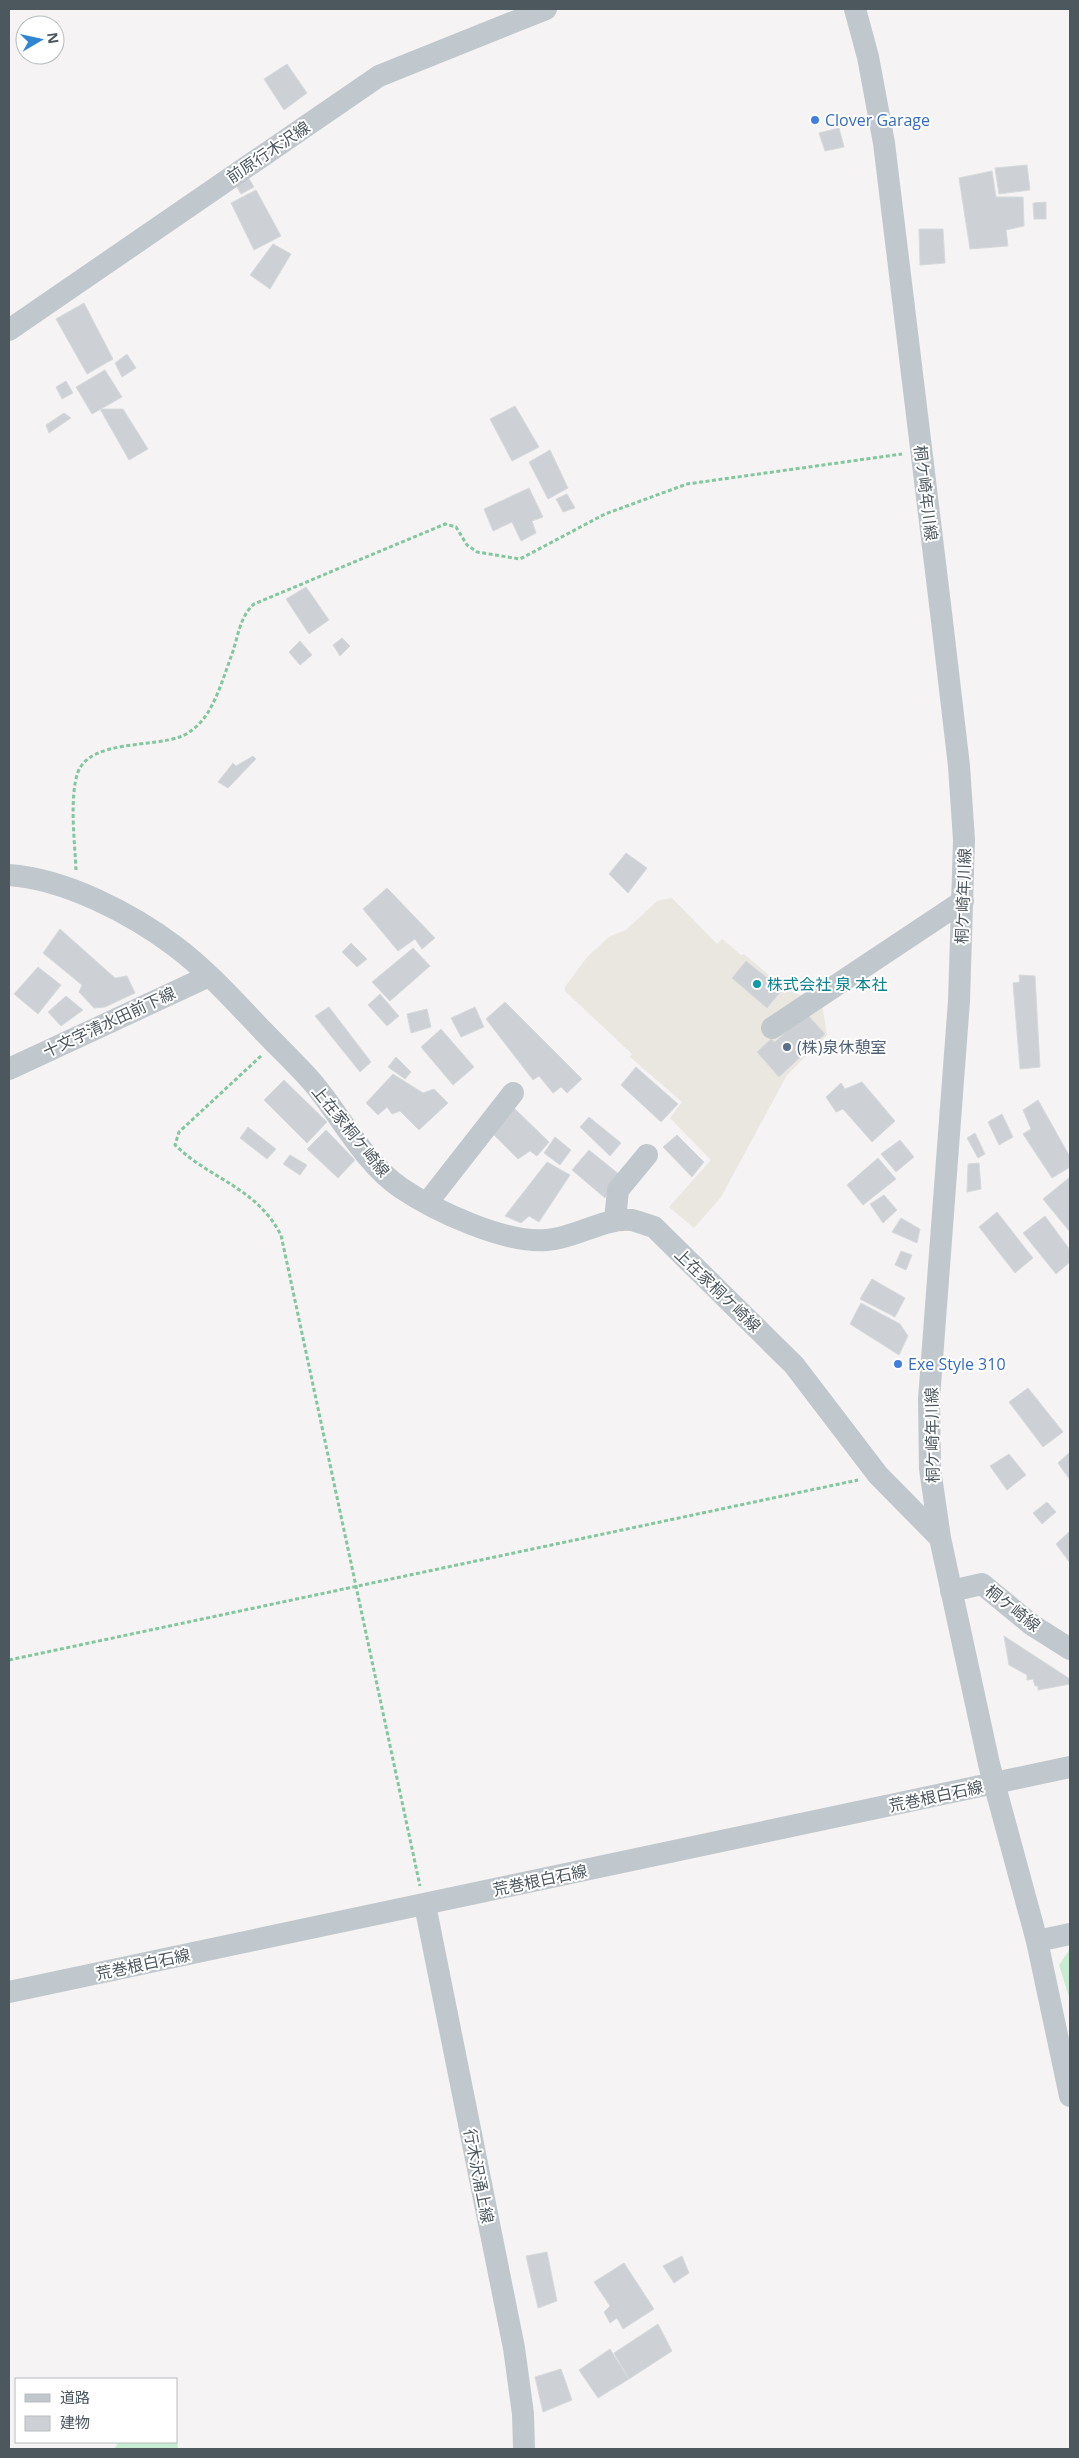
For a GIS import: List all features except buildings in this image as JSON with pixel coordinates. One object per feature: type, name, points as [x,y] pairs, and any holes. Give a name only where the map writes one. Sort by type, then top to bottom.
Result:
[{"type":"street","name":"前原行木沢線","points":[[9,330],[379,76],[546,9]]},
{"type":"street","name":"桐ケ崎年川線","points":[[856,9],[868,57],[884,143],[959,766],[964,840],[964,901],[959,1002],[930,1399],[930,1469],[940,1538],[994,1784],[1037,1941],[1070,2096]]},
{"type":"street","name":"上在家桐ケ崎線","points":[[9,875],[77,890],[138,923],[176,947],[209,976],[317,1087],[383,1174],[401,1188],[446,1213],[513,1238],[548,1240],[580,1233],[615,1220],[632,1220],[654,1227],[794,1365],[878,1475],[940,1538]]},
{"type":"street","points":[[772,1028],[964,901]]},
{"type":"street","name":"十文字清水田前下線","points":[[9,1069],[209,976]]},
{"type":"street","points":[[427,1202],[514,1093]]},
{"type":"street","points":[[615,1220],[618,1190],[647,1155]]},
{"type":"street","name":"桐ケ崎線","points":[[951,1591],[982,1584],[1032,1625],[1070,1649]]},
{"type":"street","name":"荒巻根白石線","points":[[9,1992],[1070,1767]]},
{"type":"street","name":"行木沢涌上線","points":[[425,1904],[514,2348],[523,2414],[524,2449]]},
{"type":"street","points":[[1037,1941],[1070,1934]]},
{"type":"path","points":[[77,890],[74,805],[78,772],[89,757],[102,752],[181,737],[196,728],[208,713],[231,656],[246,610],[254,604],[445,524],[456,527],[467,545],[477,552],[520,559],[605,514],[687,484],[920,451]]},
{"type":"path","points":[[275,1044],[179,1132],[174,1145],[188,1157],[254,1199],[271,1216],[281,1234],[425,1904]]},
{"type":"path","points":[[9,1660],[356,1588],[878,1475]]},
{"type":"shaded area","points":[[672,898],[717,944],[722,939],[741,955],[744,954],[785,989],[822,1004],[827,1035],[787,1075],[721,1197],[694,1228],[669,1207],[711,1160],[670,1118],[682,1102],[630,1057],[632,1054],[565,991],[565,987],[587,957],[610,936],[626,930],[657,901]]},
{"type":"green space","points":[[1070,1949],[1070,2000],[1059,1965]]},
{"type":"green space","points":[[118,2443],[177,2443],[178,2449],[114,2449]]},
{"type":"place","name":"Clover Garage","points":[[815,120]]},
{"type":"place","name":"株式会社 泉 本社","points":[[757,984]]},
{"type":"place","name":"(株)泉休憩室","points":[[787,1047]]},
{"type":"place","name":"Exe Style 310","points":[[898,1364]]}]
